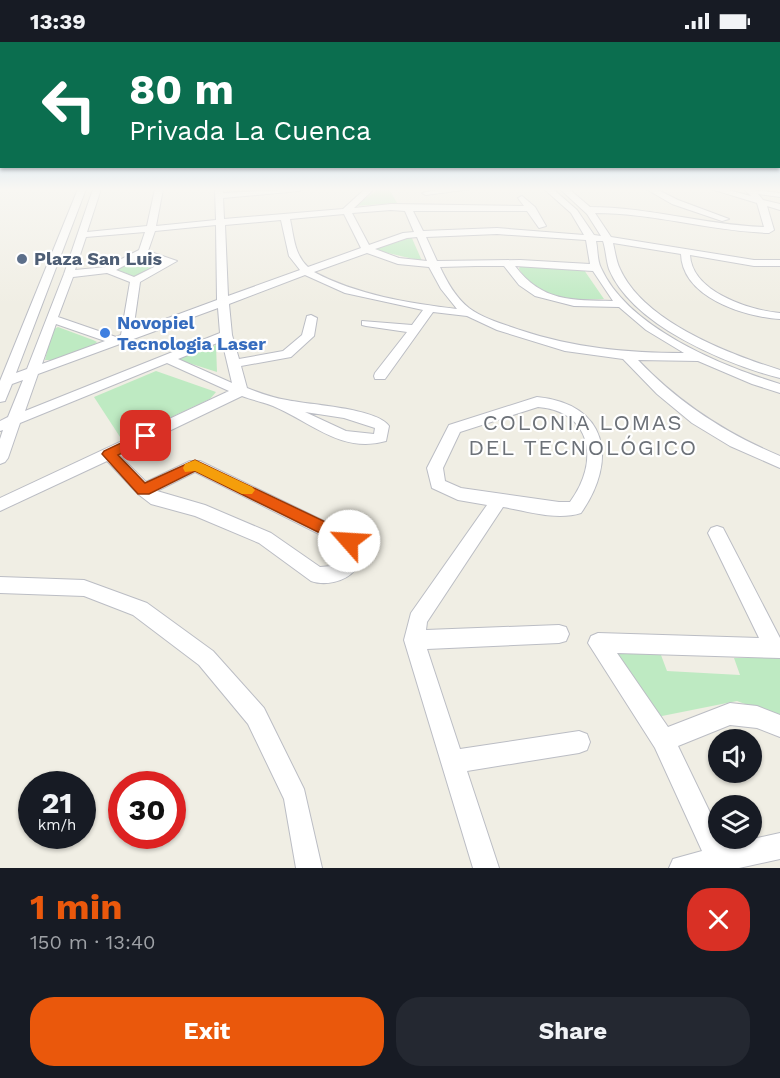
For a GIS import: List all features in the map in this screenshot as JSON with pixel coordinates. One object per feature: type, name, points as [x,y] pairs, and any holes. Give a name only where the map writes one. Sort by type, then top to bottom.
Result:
[{"type":"street","points":[[0,398],[66,228]]},
{"type":"street","points":[[0,458],[7,424],[31,373],[69,274],[84,228]]},
{"type":"street","points":[[81,235],[164,228]]},
{"type":"street","points":[[221,228],[226,335],[241,391]]},
{"type":"street","points":[[288,228],[296,261],[306,272],[338,286],[429,310],[467,313],[538,340],[582,351],[627,356],[698,357]]},
{"type":"street","points":[[355,228],[367,249],[379,255],[407,261],[432,264],[507,262],[596,268]]},
{"type":"street","points":[[418,228],[432,264],[454,299],[467,313]]},
{"type":"street","points":[[585,228],[591,238],[596,268],[621,304],[647,325],[698,357],[780,389]]},
{"type":"street","points":[[600,228],[608,239],[615,271],[631,297],[653,314],[714,349],[750,365],[780,374]]},
{"type":"street","points":[[728,228],[780,229]]},
{"type":"street","points":[[757,228],[765,230]]},
{"type":"street","points":[[69,274],[108,270],[143,252],[151,229]]},
{"type":"street","points":[[7,381],[406,235],[497,231],[608,239],[685,250],[737,261],[780,263]]},
{"type":"street","points":[[685,250],[687,271],[700,285],[751,312],[780,316]]},
{"type":"street","points":[[122,339],[135,281],[172,261],[143,252]]},
{"type":"street","points":[[507,262],[527,287],[548,297],[569,302],[621,304]]},
{"type":"street","points":[[108,270],[135,281]]},
{"type":"street","points":[[380,376],[429,310]]},
{"type":"street","points":[[232,364],[287,354],[308,336],[311,318]]},
{"type":"street","points":[[52,319],[122,339]]},
{"type":"street","points":[[366,324],[415,329]]},
{"type":"street","points":[[7,424],[226,335]]},
{"type":"street","points":[[627,356],[657,390],[690,416],[730,441],[780,462]]},
{"type":"street","points":[[165,358],[241,391],[278,403],[350,438],[372,441],[381,437],[382,426],[368,418],[278,403]]},
{"type":"street","points":[[0,505],[241,391]]},
{"type":"street","points":[[537,402],[560,405],[579,417],[593,436],[593,465],[584,497],[575,508],[559,509],[498,501],[459,494],[438,483],[435,468],[454,429],[537,402]]},
{"type":"street","points":[[109,454],[144,490],[157,499],[199,510],[265,538],[317,575],[335,574],[349,564],[354,552],[349,541],[195,465],[144,490]]},
{"type":"street","points":[[486,868],[414,640],[418,619],[498,501]]},
{"type":"street","points":[[717,533],[777,648],[598,643],[663,740],[720,860]]},
{"type":"street","points":[[0,585],[84,588],[140,609],[206,658],[256,716],[296,797],[309,868]]},
{"type":"street","points":[[414,640],[559,634]]},
{"type":"street","points":[[663,740],[730,714],[758,717],[780,726]]},
{"type":"street","points":[[452,762],[579,742]]},
{"type":"street","points":[[682,868],[780,846]]},
{"type":"green space","points":[[411,236],[422,261],[371,249]]},
{"type":"green space","points":[[138,255],[161,263],[134,278],[111,269]]},
{"type":"green space","points":[[520,266],[584,270],[604,299],[576,299],[547,293],[529,282],[519,269]]},
{"type":"green space","points":[[58,327],[97,342],[55,360],[45,360],[52,330]]},
{"type":"green space","points":[[216,345],[217,372],[176,359]]},
{"type":"green space","points":[[156,371],[216,392],[210,399],[122,440],[94,397]]},
{"type":"green space","points":[[613,651],[661,655],[667,671],[740,675],[734,658],[780,658],[780,717],[737,701],[652,718]]},
{"type":"slow traffic","points":[[190,468],[195,465],[247,490]]},
{"type":"place","name":"Plaza San Luis","points":[[22,259]]},
{"type":"place","name":"Novopiel Tecnologia Laser","points":[[105,333]]},
{"type":"district","name":"COLONIA LOMAS DEL TECNOLÓGICO","points":[[583,434]]},
{"type":"route","points":[[146,436],[109,454],[144,490],[195,465],[349,541]]}]
